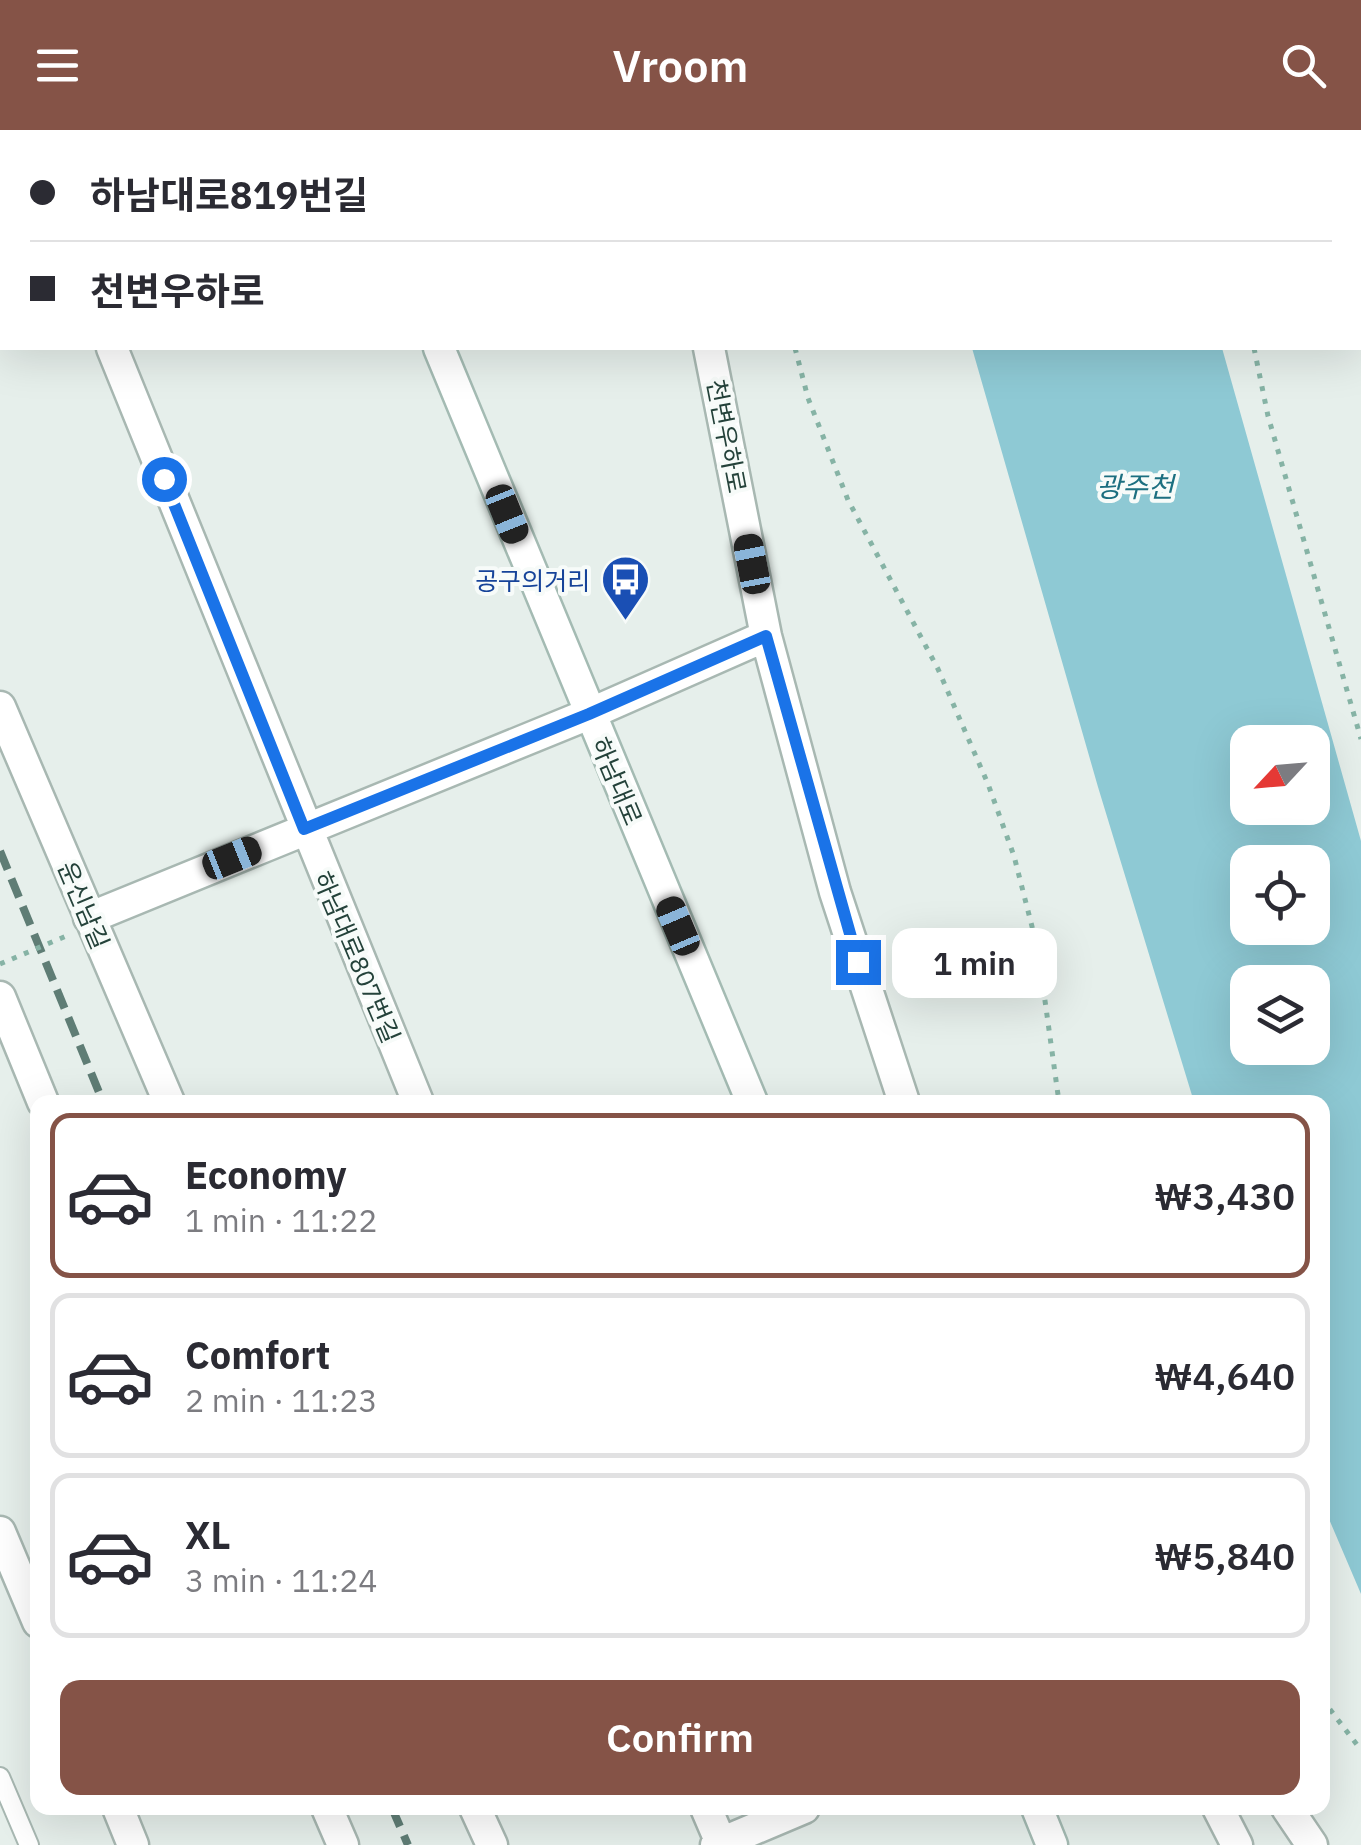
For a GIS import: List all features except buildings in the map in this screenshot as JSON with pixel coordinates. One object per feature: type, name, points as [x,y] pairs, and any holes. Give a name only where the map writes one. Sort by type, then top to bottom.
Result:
[{"type":"street","name":"하남대로807번길","points":[[113,350],[414,1094]]},
{"type":"street","name":"하남대로","points":[[440,350],[749,1095]]},
{"type":"street","name":"천변우하로","points":[[709,350],[766,636],[836,892],[902,1095]]},
{"type":"street","points":[[80,926],[766,636]]},
{"type":"street","name":"운신남길","points":[[0,707],[80,926],[165,1095]]},
{"type":"street","points":[[0,996],[40,1095]]},
{"type":"street","points":[[0,1532],[30,1602]]},
{"type":"street","points":[[121,1815],[133,1845]]},
{"type":"street","points":[[331,1815],[343,1845]]},
{"type":"street","points":[[478,1815],[492,1845]]},
{"type":"street","points":[[708,1815],[718,1844],[787,1815]]},
{"type":"street","points":[[1040,1815],[1052,1845]]},
{"type":"street","points":[[1222,1815],[1238,1845]]},
{"type":"street","points":[[1291,1815],[1312,1845]]},
{"type":"lane","points":[[0,1776],[29,1845]]},
{"type":"path","points":[[796,350],[808,398],[848,500],[938,668],[1014,856],[1038,950],[1059,1095]]},
{"type":"path","points":[[1254,350],[1268,416],[1361,739]]},
{"type":"path","points":[[0,964],[80,926]]},
{"type":"path","points":[[1330,1709],[1361,1750]]},
{"type":"water","name":"광주천","points":[[973,350],[1223,350],[1328,725],[1230,725],[1230,825],[1330,825],[1330,731],[1361,841],[1361,1594],[1330,1521],[1330,1095],[1192,1095],[1098,787]]},
{"type":"railway","points":[[0,851],[100,1095]]},
{"type":"railway","points":[[395,1815],[408,1845]]},
{"type":"place","name":"공구의거리","points":[[625,622]]},
{"type":"route","points":[[164,479],[304,829],[589,714],[766,636],[858,962]]}]
